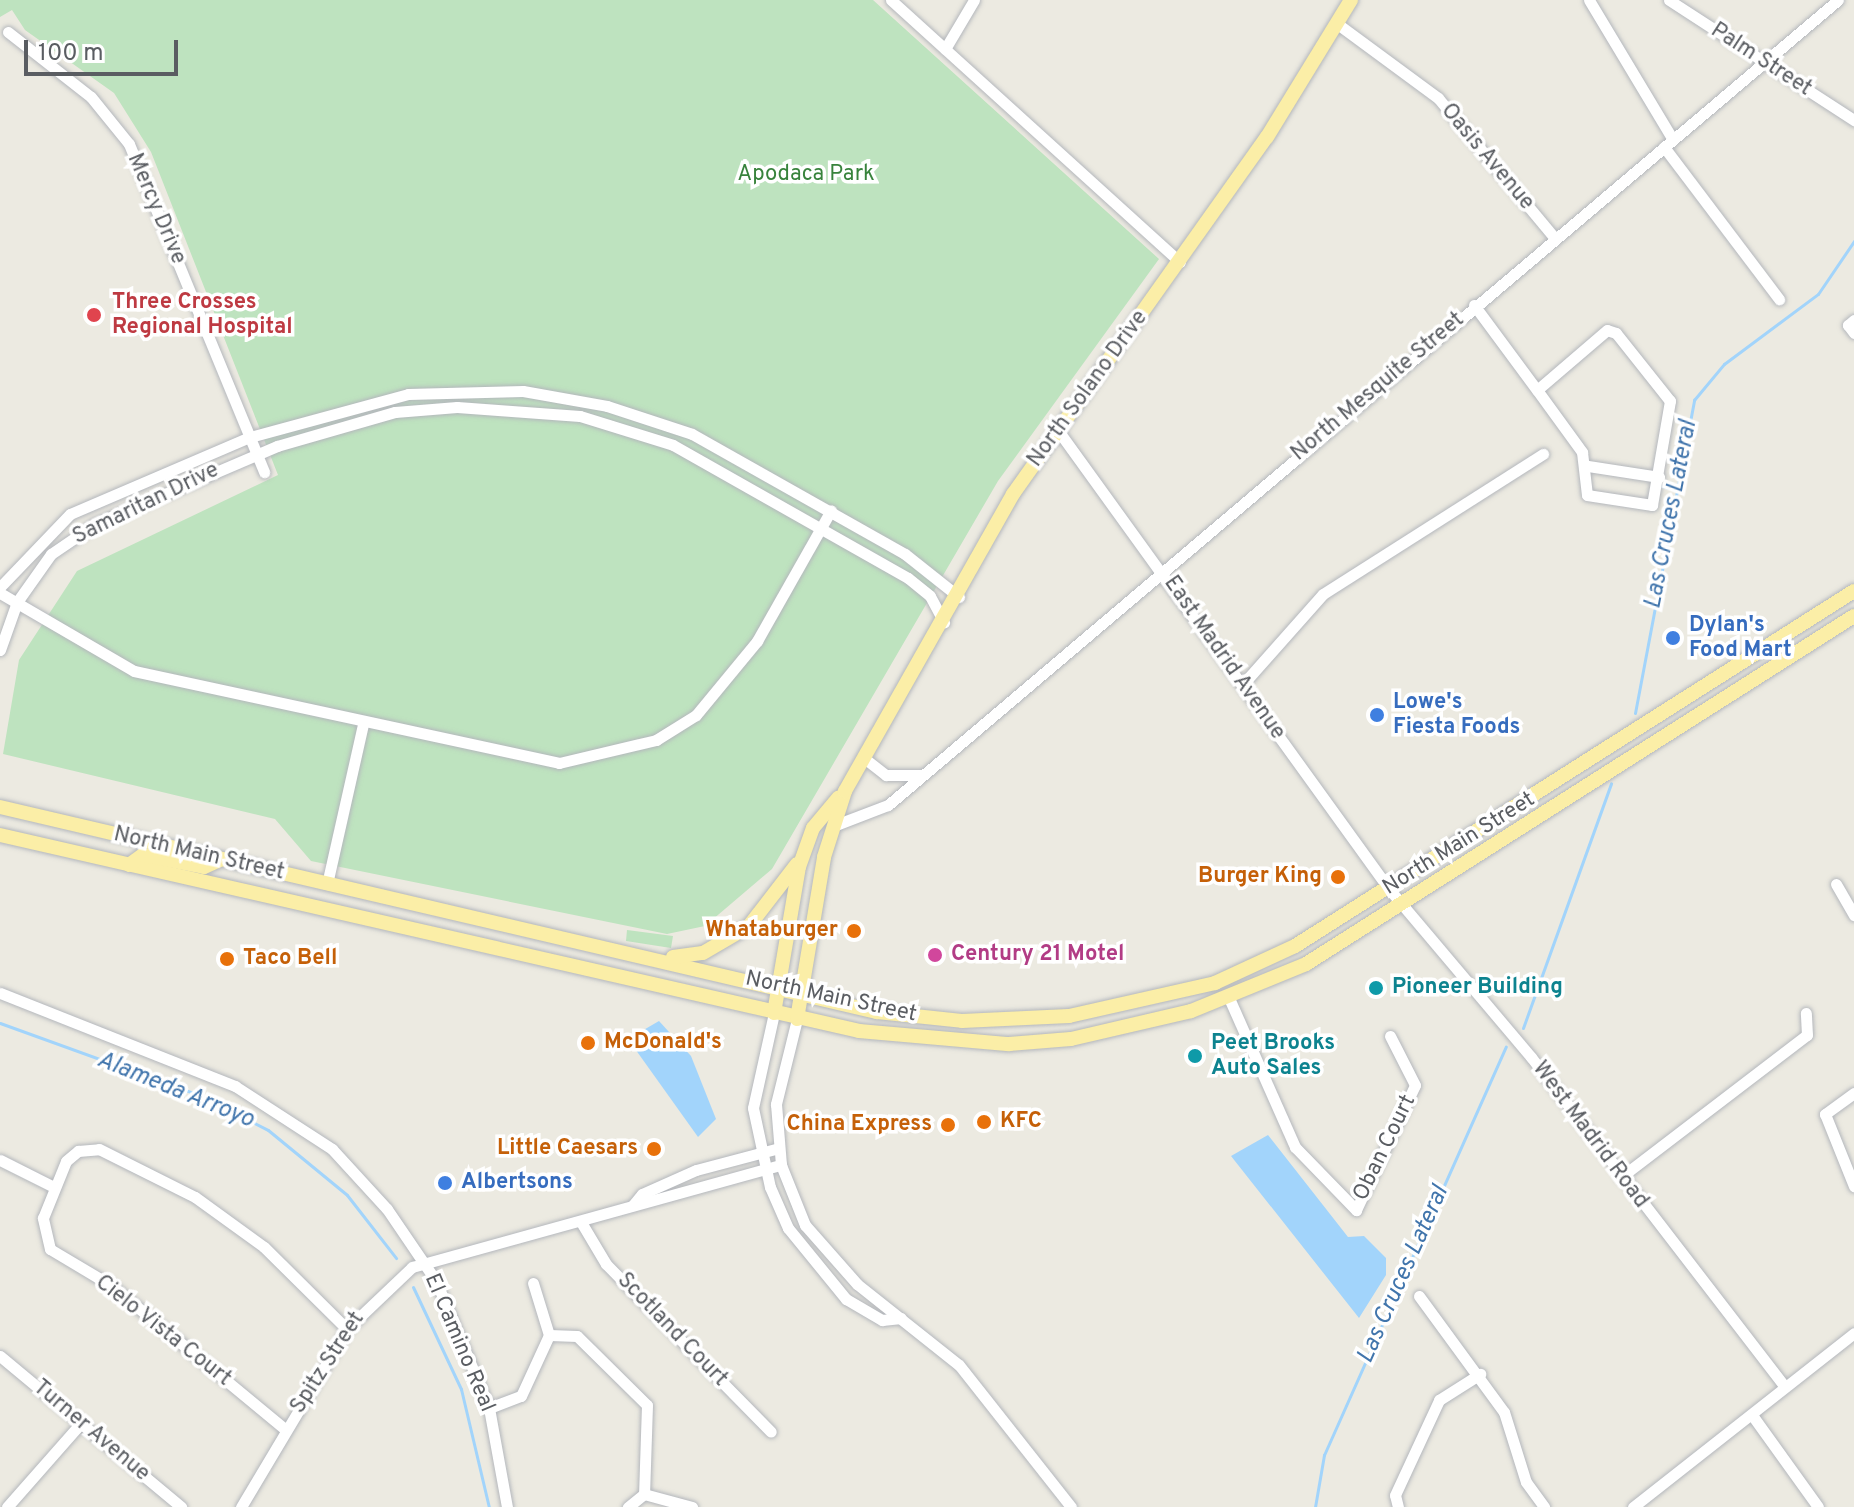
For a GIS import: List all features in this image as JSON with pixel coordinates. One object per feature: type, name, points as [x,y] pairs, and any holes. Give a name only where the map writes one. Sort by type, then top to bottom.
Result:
[{"type":"main road","name":"North Solano Drive","points":[[774,1013],[802,857],[813,828],[845,791],[1057,429],[1180,262],[1339,25],[1351,0]]},
{"type":"main road","name":"North Main Street","points":[[0,807],[663,959],[877,1012],[1008,1022],[1215,983],[1389,889],[1854,591]]},
{"type":"main road","name":"North Main Street","points":[[0,835],[797,1019],[893,1036],[1009,1044],[1131,1028],[1229,998],[1306,964],[1404,905],[1854,616]]},
{"type":"main road","points":[[1544,790],[1555,808]]},
{"type":"main road","name":"North Solano Drive","points":[[797,1019],[833,826],[845,791]]},
{"type":"main road","points":[[129,865],[143,855],[204,867],[221,860]]},
{"type":"main road","points":[[663,959],[703,953],[749,926],[802,857]]},
{"type":"main road","points":[[1215,983],[1229,998]]},
{"type":"street","points":[[891,0],[1180,262]]},
{"type":"street","points":[[945,49],[974,0]]},
{"type":"street","points":[[1589,0],[1668,144],[1779,299]]},
{"type":"street","name":"Palm Street","points":[[1669,0],[1854,120]]},
{"type":"street","name":"North Mesquite Street","points":[[833,826],[888,805],[1554,237],[1838,0]]},
{"type":"street","name":"Oasis Avenue","points":[[1339,25],[1438,98],[1554,237]]},
{"type":"street","name":"Mercy Drive","points":[[8,32],[91,97],[129,144],[264,472]]},
{"type":"street","points":[[1474,305],[1588,466],[1587,495],[1647,507],[1659,477],[1668,396],[1612,330],[1537,390]]},
{"type":"street","points":[[1854,320],[1848,325],[1854,333]]},
{"type":"street","name":"Samaritan Drive","points":[[0,590],[43,534],[70,514],[250,437],[359,404],[435,392],[523,391],[607,406],[692,434],[905,554],[959,597]]},
{"type":"street","points":[[435,392],[436,409]]},
{"type":"street","points":[[601,422],[607,406]]},
{"type":"street","name":"Samaritan Drive","points":[[0,650],[17,602],[74,536],[257,454],[395,412],[436,409],[511,408],[601,422],[673,445],[824,527],[915,584],[944,624]]},
{"type":"street","name":"East Madrid Avenue","points":[[1057,429],[1389,889]]},
{"type":"street","points":[[1243,684],[1323,594],[1543,454]]},
{"type":"street","points":[[1588,466],[1659,477]]},
{"type":"street","points":[[0,590],[134,671],[363,724],[559,763],[656,740],[730,682],[824,527],[831,510]]},
{"type":"street","points":[[327,884],[363,724]]},
{"type":"street","points":[[864,758],[886,775],[920,775]]},
{"type":"street","points":[[1836,884],[1854,915]]},
{"type":"street","name":"West Madrid Road","points":[[1389,889],[1621,1177],[1784,1386]]},
{"type":"street","name":"El Camino Real","points":[[0,993],[235,1086],[286,1114],[332,1149],[424,1262],[489,1408],[507,1507]]},
{"type":"street","name":"Oban Court","points":[[1229,998],[1295,1147],[1356,1210],[1415,1085],[1390,1036]]},
{"type":"street","points":[[774,1013],[756,1080],[761,1153],[788,1228],[814,1264],[846,1299],[882,1320],[901,1318]]},
{"type":"street","points":[[1621,1177],[1807,1035],[1806,1013]]},
{"type":"street","points":[[797,1019],[776,1104],[781,1165],[805,1225],[828,1255],[959,1365],[1071,1507]]},
{"type":"street","points":[[1854,1093],[1825,1114],[1854,1186]]},
{"type":"street","name":"Cielo Vista Court","points":[[286,1430],[112,1286],[53,1253],[42,1223],[54,1187],[70,1157],[88,1148],[154,1174],[264,1247],[347,1329]]},
{"type":"street","name":"Spitz Street","points":[[633,1205],[642,1194],[696,1170],[779,1148]]},
{"type":"street","points":[[0,1160],[54,1187]]},
{"type":"street","name":"Spitz Street","points":[[241,1507],[347,1329],[390,1282],[424,1262],[581,1222],[781,1165]]},
{"type":"street","name":"Scotland Court","points":[[581,1222],[606,1264],[771,1432]]},
{"type":"street","points":[[489,1408],[521,1396],[549,1335],[533,1283]]},
{"type":"street","points":[[1419,1296],[1480,1374],[1504,1412],[1526,1482],[1544,1507]]},
{"type":"street","points":[[1633,1507],[1854,1333]]},
{"type":"street","points":[[549,1335],[577,1336],[647,1405],[644,1494],[628,1507]]},
{"type":"street","name":"Turner Avenue","points":[[0,1356],[181,1507]]},
{"type":"street","points":[[1398,1507],[1395,1495],[1439,1400],[1480,1374]]},
{"type":"street","points":[[1752,1415],[1818,1507]]},
{"type":"street","points":[[7,1507],[81,1423]]},
{"type":"street","points":[[644,1494],[692,1507]]},
{"type":"green space","name":"Apodaca Park","points":[[0,0],[873,0],[1159,259],[998,481],[772,869],[705,926],[667,934],[311,861],[275,819],[3,754],[19,660],[77,571],[278,475],[151,152],[114,93],[25,30],[12,10],[0,17]]},
{"type":"green space","points":[[627,930],[673,936],[671,948],[626,941]]},
{"type":"water","points":[[659,1021],[691,1056],[716,1119],[698,1137],[628,1039]]},
{"type":"water","points":[[1268,1135],[1348,1237],[1364,1236],[1386,1258],[1386,1275],[1359,1318],[1231,1156]]},
{"type":"waterway","name":"Las Cruces Lateral","points":[[1635,713],[1694,400],[1724,364],[1818,294],[1854,241]]},
{"type":"waterway","points":[[1661,486],[1670,488]]},
{"type":"waterway","name":"Las Cruces Lateral","points":[[1523,1028],[1611,783]]},
{"type":"waterway","name":"Alameda Arroyo","points":[[0,1023],[202,1096],[268,1130],[347,1195],[396,1258]]},
{"type":"waterway","name":"Las Cruces Lateral","points":[[1315,1507],[1324,1455],[1506,1047]]},
{"type":"waterway","name":"Alameda Arroyo","points":[[413,1287],[461,1389],[489,1507]]},
{"type":"place","name":"Three Crosses Regional Hospital","points":[[94,315]]},
{"type":"place","name":"Dylan's Food Mart","points":[[1673,638]]},
{"type":"place","name":"Lowe's Fiesta Foods","points":[[1377,715]]},
{"type":"place","name":"Burger King","points":[[1338,877]]},
{"type":"place","name":"Whataburger","points":[[854,931]]},
{"type":"place","name":"Century 21 Motel","points":[[935,955]]},
{"type":"place","name":"Taco Bell","points":[[227,959]]},
{"type":"place","name":"Pioneer Building","points":[[1376,988]]},
{"type":"place","name":"McDonald's","points":[[588,1043]]},
{"type":"place","name":"Peet Brooks Auto Sales","points":[[1195,1056]]},
{"type":"place","name":"KFC","points":[[984,1122]]},
{"type":"place","name":"China Express","points":[[948,1125]]},
{"type":"place","name":"Little Caesars","points":[[654,1149]]},
{"type":"place","name":"Albertsons","points":[[445,1183]]}]
